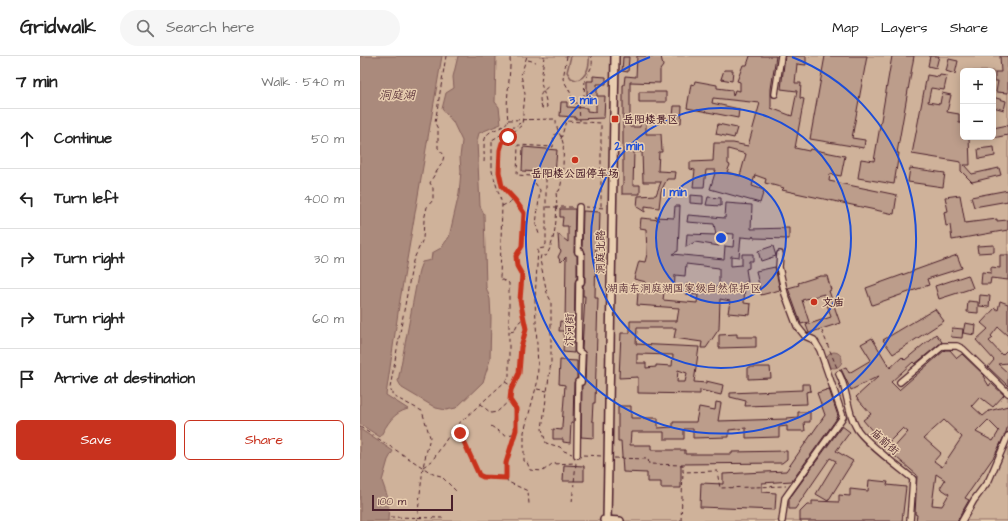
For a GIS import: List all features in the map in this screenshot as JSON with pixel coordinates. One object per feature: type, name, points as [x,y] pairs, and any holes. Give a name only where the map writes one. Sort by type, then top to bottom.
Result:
[{"type":"main road","name":"洞庭北路","points":[[605,520],[611,56]]},
{"type":"main road","name":"洞庭北路","points":[[606,457],[615,56]]},
{"type":"main road","points":[[605,520],[620,521]]},
{"type":"street","points":[[775,94],[781,56]]},
{"type":"street","name":"汴河街","points":[[577,455],[578,382],[581,382],[582,354],[578,351],[579,282],[581,282],[581,252],[578,252],[579,207]]},
{"type":"street","points":[[780,254],[779,267],[785,294],[797,326],[805,336],[814,340],[820,350],[843,416],[793,486],[783,504],[782,521]]},
{"type":"street","points":[[900,382],[943,346],[957,346],[963,349],[1008,393]]},
{"type":"street","name":"庙前街","points":[[839,374],[846,389],[848,404],[856,428],[913,480],[910,521]]},
{"type":"street","points":[[962,521],[974,500],[989,480],[1008,436]]},
{"type":"path","points":[[417,521],[423,467],[430,437],[422,411],[393,396],[390,388],[413,261],[423,238],[422,230],[427,208],[433,200],[433,188],[430,184],[435,172],[444,160],[444,155],[438,148],[438,129],[435,123],[446,56]]},
{"type":"path","points":[[508,120],[506,113],[511,75],[510,56]]},
{"type":"path","points":[[480,404],[491,413],[497,412],[510,400],[513,386],[519,373],[521,347],[526,329],[525,317],[520,300],[522,275],[517,266],[516,256],[522,246],[524,213],[515,200],[502,186],[499,172],[499,157],[502,143],[518,130],[522,121],[525,94],[522,68],[527,60],[527,56]]},
{"type":"path","points":[[543,89],[540,103],[544,109],[547,107],[543,89],[541,83],[544,56]]},
{"type":"path","points":[[567,56],[563,80],[570,92],[574,104],[579,105]]},
{"type":"path","points":[[580,122],[579,105],[582,104],[586,81],[593,65],[592,56]]},
{"type":"path","points":[[527,60],[536,62]]},
{"type":"path","points":[[543,89],[549,86]]},
{"type":"path","points":[[508,120],[522,121],[556,119],[558,133],[563,143],[561,187],[559,191],[556,192],[554,235],[552,244],[546,256],[541,255],[540,260],[547,294],[551,301],[551,362],[542,429],[546,443],[560,446],[564,451],[577,455],[648,459],[649,464],[683,465],[684,487],[681,521]]},
{"type":"path","points":[[484,162],[485,140],[487,135],[503,127],[508,120]]},
{"type":"path","points":[[423,467],[432,461],[454,428],[509,378],[509,283],[500,279],[502,207],[492,171],[492,140],[522,121]]},
{"type":"path","points":[[561,140],[566,121],[601,123],[600,208]]},
{"type":"path","points":[[558,133],[554,134],[553,147],[518,145],[517,175],[546,177],[546,246],[544,248],[538,248],[535,289],[538,368],[536,388],[524,432],[524,461],[527,462],[530,470],[543,471],[552,464],[576,463],[572,502]]},
{"type":"path","points":[[535,183],[540,190],[536,224],[538,234]]},
{"type":"path","points":[[502,207],[515,200]]},
{"type":"path","points":[[546,207],[555,206]]},
{"type":"path","points":[[509,332],[514,331],[518,322],[525,317]]},
{"type":"path","points":[[822,331],[839,374]]},
{"type":"path","points":[[504,381],[513,386]]},
{"type":"path","points":[[536,388],[548,391]]},
{"type":"path","points":[[510,400],[516,409],[515,434],[506,463],[506,478],[508,482],[528,491],[529,504]]},
{"type":"path","points":[[462,426],[460,430],[462,440],[479,475],[483,477],[506,478]]},
{"type":"path","points":[[491,426],[504,435],[515,434]]},
{"type":"path","points":[[360,427],[433,474],[441,476],[457,492]]},
{"type":"path","points":[[683,472],[717,471],[720,488],[793,486]]},
{"type":"path","points":[[390,517],[443,518]]},
{"type":"green space","name":"湖南东洞庭湖国家级自然保护区","points":[[360,56],[1008,56],[1008,521],[360,521]]},
{"type":"water","name":"洞庭湖","points":[[360,56],[442,56],[399,306],[386,395],[408,409],[398,413],[388,423],[380,437],[360,424]]},
{"type":"water","points":[[458,56],[496,56],[495,102],[499,107],[501,124],[479,133],[477,141],[480,206],[484,214],[486,287],[490,299],[490,360],[483,382],[456,408],[446,410],[436,408],[402,388],[398,381],[419,270],[422,262],[431,260],[432,253],[441,248],[449,237],[459,194],[462,141],[453,122],[442,109],[446,93],[454,88],[453,77]]},
{"type":"water","points":[[831,352],[837,352],[842,357],[840,366],[837,368],[831,368],[826,363],[826,357]]},
{"type":"water","points":[[360,429],[393,451],[388,460],[382,481],[389,501],[388,521],[360,521]]},
{"type":"building","points":[[637,56],[661,56],[663,66],[660,70],[660,83],[630,82],[630,127],[640,127],[640,122],[646,122],[646,134],[661,134],[662,152],[659,152],[658,171],[676,172],[675,179],[667,179],[661,191],[659,208],[645,206],[645,212],[637,207],[638,196],[656,195],[661,182],[643,182],[642,152],[634,152],[633,185],[640,185],[640,194],[622,194],[623,85],[625,76],[636,77]]},
{"type":"building","points":[[750,56],[776,56],[771,89],[771,108],[792,116],[797,91],[781,89],[785,56],[806,56],[806,65],[797,64],[795,83],[801,83],[800,98],[804,99],[795,148],[809,151],[810,149],[845,156],[841,176],[830,174],[829,181],[897,195],[894,214],[782,190],[784,188],[765,183],[766,179],[755,175],[752,186],[764,190],[760,203],[710,189],[716,170],[706,170],[704,187],[693,187],[695,170],[690,169],[690,162],[713,161],[714,143],[733,143],[748,146],[760,103],[713,98],[712,103],[739,109],[738,118],[687,108],[691,84],[694,85],[695,81],[717,85],[717,88],[732,90],[733,96],[735,90],[740,91],[740,82],[737,81],[743,65],[747,65]],"holes":[[[728,149],[746,154],[740,176],[727,172],[730,165],[728,164]]]},
{"type":"building","points":[[825,56],[867,56],[852,138],[865,140],[864,148],[810,139]]},
{"type":"building","points":[[892,56],[914,56],[897,153],[899,153],[894,184],[858,178],[861,159],[874,161]]},
{"type":"building","points":[[930,56],[939,56],[936,68],[928,66]]},
{"type":"building","points":[[1000,56],[1008,56],[1008,93],[996,92],[998,81],[996,81],[996,72],[1001,72]]},
{"type":"building","points":[[623,57],[629,57],[628,72],[622,71]]},
{"type":"building","points":[[949,59],[958,61],[955,74],[946,71]]},
{"type":"building","points":[[724,70],[733,70],[732,81],[721,79]]},
{"type":"building","points":[[927,75],[939,77],[940,75],[947,76],[944,90],[931,88],[928,102],[940,104],[942,93],[951,95],[947,112],[959,114],[960,140],[969,140],[970,165],[964,165],[972,174],[999,168],[1001,175],[972,182],[961,171],[961,162],[912,154]]},
{"type":"building","points":[[593,76],[606,77],[606,84],[597,84],[597,96],[605,96],[604,118],[575,119],[575,117],[560,116],[561,102],[567,102],[567,107],[587,108],[587,111],[596,112],[596,101],[587,101],[587,81],[593,81]]},
{"type":"building","points":[[639,92],[666,92],[666,102],[639,102]]},
{"type":"building","points":[[996,98],[1006,101],[1004,110],[996,108]]},
{"type":"building","points":[[674,106],[682,106],[681,123],[669,122],[670,116],[673,117]]},
{"type":"building","points":[[718,124],[737,128],[734,138],[716,134]]},
{"type":"building","points":[[1008,125],[1008,135],[996,137],[996,127]]},
{"type":"building","points":[[523,147],[557,150],[555,173],[522,171]]},
{"type":"building","points":[[994,147],[995,156],[979,159],[978,149]]},
{"type":"building","points":[[910,168],[945,173],[943,187],[908,182]]},
{"type":"building","points":[[1008,190],[1008,201],[974,207],[971,197]]},
{"type":"building","points":[[690,195],[703,196],[703,204],[690,203]]},
{"type":"building","points":[[960,195],[965,223],[997,219],[997,221],[1008,220],[1008,230],[952,240],[950,225],[946,226],[944,212],[948,211],[945,197]]},
{"type":"building","points":[[708,197],[721,198],[721,206],[706,205]]},
{"type":"building","points":[[726,203],[752,205],[751,229],[789,228],[789,239],[754,238],[753,236],[752,238],[741,237],[739,257],[731,256],[731,266],[742,265],[742,254],[753,254],[753,261],[749,261],[749,268],[746,269],[748,282],[745,282],[744,303],[751,304],[750,315],[728,313],[730,301],[720,299],[719,329],[706,348],[701,348],[702,342],[674,338],[676,328],[637,328],[636,344],[699,347],[694,382],[706,383],[706,381],[723,385],[721,395],[700,390],[700,394],[638,393],[638,377],[619,378],[621,333],[630,333],[630,321],[677,321],[679,308],[637,305],[638,292],[645,293],[646,282],[634,279],[639,261],[645,262],[647,254],[646,229],[640,228],[641,218],[660,220],[655,217],[674,218],[675,206],[680,206],[678,251],[672,254],[724,259],[725,246],[733,247],[734,234],[721,233],[719,246],[695,242],[686,247],[687,234],[716,235],[714,224],[687,222],[688,215],[725,218]],"holes":[[[686,264],[719,268],[719,287],[686,284],[685,294],[698,295],[697,303],[663,300],[664,292],[674,293],[675,275],[685,276]],[[637,354],[673,355],[672,366],[656,365],[656,367],[646,368],[646,363],[637,363]],[[678,370],[687,373],[685,382],[677,382]]]},
{"type":"building","points":[[560,209],[575,209],[574,252],[577,256],[577,278],[575,282],[574,353],[563,352],[564,331],[559,331],[560,321],[565,322],[566,257],[561,262],[558,257],[561,251],[559,249],[558,234],[568,242],[568,226],[562,226],[563,217],[560,217]]},
{"type":"building","points":[[583,211],[600,212],[599,245],[596,244],[595,298],[598,298],[595,403],[593,403],[592,421],[594,421],[594,438],[581,437],[582,386],[585,382],[586,354],[582,349],[585,296],[583,296],[583,286],[585,282],[585,252],[582,248]]},
{"type":"building","points":[[994,245],[994,252],[978,253],[977,246]]},
{"type":"building","points":[[773,246],[776,256],[761,261],[758,251]]},
{"type":"building","points":[[957,255],[962,268],[927,279],[929,285],[872,305],[866,288]]},
{"type":"building","points":[[1000,255],[1008,255],[1008,280],[991,278],[990,284],[981,284],[982,272],[991,273],[991,267],[1000,268]]},
{"type":"building","points":[[775,267],[780,290],[761,295],[756,271]]},
{"type":"building","points":[[968,275],[973,288],[939,299],[935,286]]},
{"type":"building","points":[[820,276],[827,276],[831,290],[829,291],[840,323],[809,333],[806,325],[831,317],[824,294],[802,300],[809,322],[801,324],[788,288]]},
{"type":"building","points":[[980,295],[990,296],[989,307],[979,306]]},
{"type":"building","points":[[968,301],[978,302],[978,313],[967,312]]},
{"type":"building","points":[[1000,301],[1008,304],[1008,336],[998,327],[991,336],[993,338],[989,341],[1002,355],[1008,349],[1008,363],[998,364],[1008,373],[1008,386],[988,367],[994,360],[976,340],[988,329],[981,323],[995,308],[998,310]]},
{"type":"building","points":[[935,309],[944,321],[893,354],[883,340]]},
{"type":"building","points":[[965,323],[976,325],[975,335],[963,333]]},
{"type":"building","points":[[952,328],[963,329],[962,338],[951,337]]},
{"type":"building","points":[[737,334],[737,337],[756,337],[756,347],[719,348],[719,335]]},
{"type":"building","points":[[936,334],[942,342],[915,364],[913,362],[891,382],[899,390],[945,350],[950,350],[957,358],[962,354],[984,375],[983,376],[989,386],[991,383],[1004,395],[993,407],[980,397],[972,406],[983,416],[989,411],[1008,406],[1008,425],[1006,432],[995,455],[965,498],[969,500],[957,521],[916,521],[917,475],[890,452],[908,432],[903,428],[885,446],[874,436],[875,434],[863,420],[871,414],[856,397],[879,376],[851,390],[841,369],[846,367],[849,373],[871,360],[861,344],[872,338],[890,368],[902,357],[905,360]],"holes":[[[944,420],[962,437],[942,467],[934,461],[941,453],[924,438]],[[988,420],[999,431],[993,441],[976,432]],[[936,474],[945,480],[940,488],[949,494],[942,506],[932,505]]]},
{"type":"building","points":[[560,360],[577,361],[577,378],[574,382],[573,423],[571,423],[570,443],[563,442],[563,439],[553,439],[553,429],[562,430],[565,385],[559,384]]},
{"type":"building","points":[[748,367],[770,367],[771,378],[748,379]]},
{"type":"building","points":[[802,384],[810,384],[811,391],[806,392],[807,404],[745,406],[746,401],[730,397],[730,393],[802,390]]},
{"type":"building","points":[[829,389],[838,416],[835,421],[792,481],[762,483],[762,492],[776,493],[775,510],[700,507],[701,483],[723,484],[723,474],[786,471],[825,415],[817,393]]},
{"type":"building","points":[[716,402],[721,403],[718,421],[787,419],[798,417],[798,412],[810,412],[810,422],[804,422],[805,431],[787,431],[787,426],[779,427],[779,437],[746,438],[746,428],[729,430],[729,437],[693,438],[693,429],[684,429],[684,439],[664,439],[664,432],[631,432],[630,445],[651,445],[651,450],[685,450],[685,454],[732,454],[732,452],[787,451],[787,459],[782,463],[681,464],[681,488],[661,488],[661,482],[647,482],[647,473],[623,472],[621,441],[618,441],[618,406],[631,406],[631,418],[658,418],[658,428],[673,427],[673,422],[696,422],[699,407],[715,410]]},
{"type":"building","points":[[842,426],[850,432],[836,451],[853,461],[828,501],[816,494],[836,461],[830,458],[795,509],[789,509],[789,499]]},
{"type":"building","points":[[564,465],[584,466],[584,481],[563,481]]},
{"type":"building","points":[[869,480],[888,482],[887,485],[906,487],[902,521],[800,521],[800,512],[807,505],[812,505],[812,501],[839,502],[839,495],[850,496],[850,489],[868,491]]},
{"type":"waterway","points":[[571,56],[567,72],[571,78],[576,80],[583,77],[587,71],[589,56]]},
{"type":"place","name":"岳阳楼景区","points":[[615,119]]},
{"type":"place","name":"岳阳楼公园停车场","points":[[575,160]]},
{"type":"place","name":"文庙","points":[[814,302]]},
{"type":"route","points":[[460,433],[479,475],[499,479],[506,478],[506,463],[516,430],[516,409],[510,400],[511,390],[519,373],[521,347],[526,329],[520,300],[522,275],[517,266],[516,256],[522,246],[524,213],[515,200],[502,186],[499,172],[500,150],[502,143],[508,137]]}]
